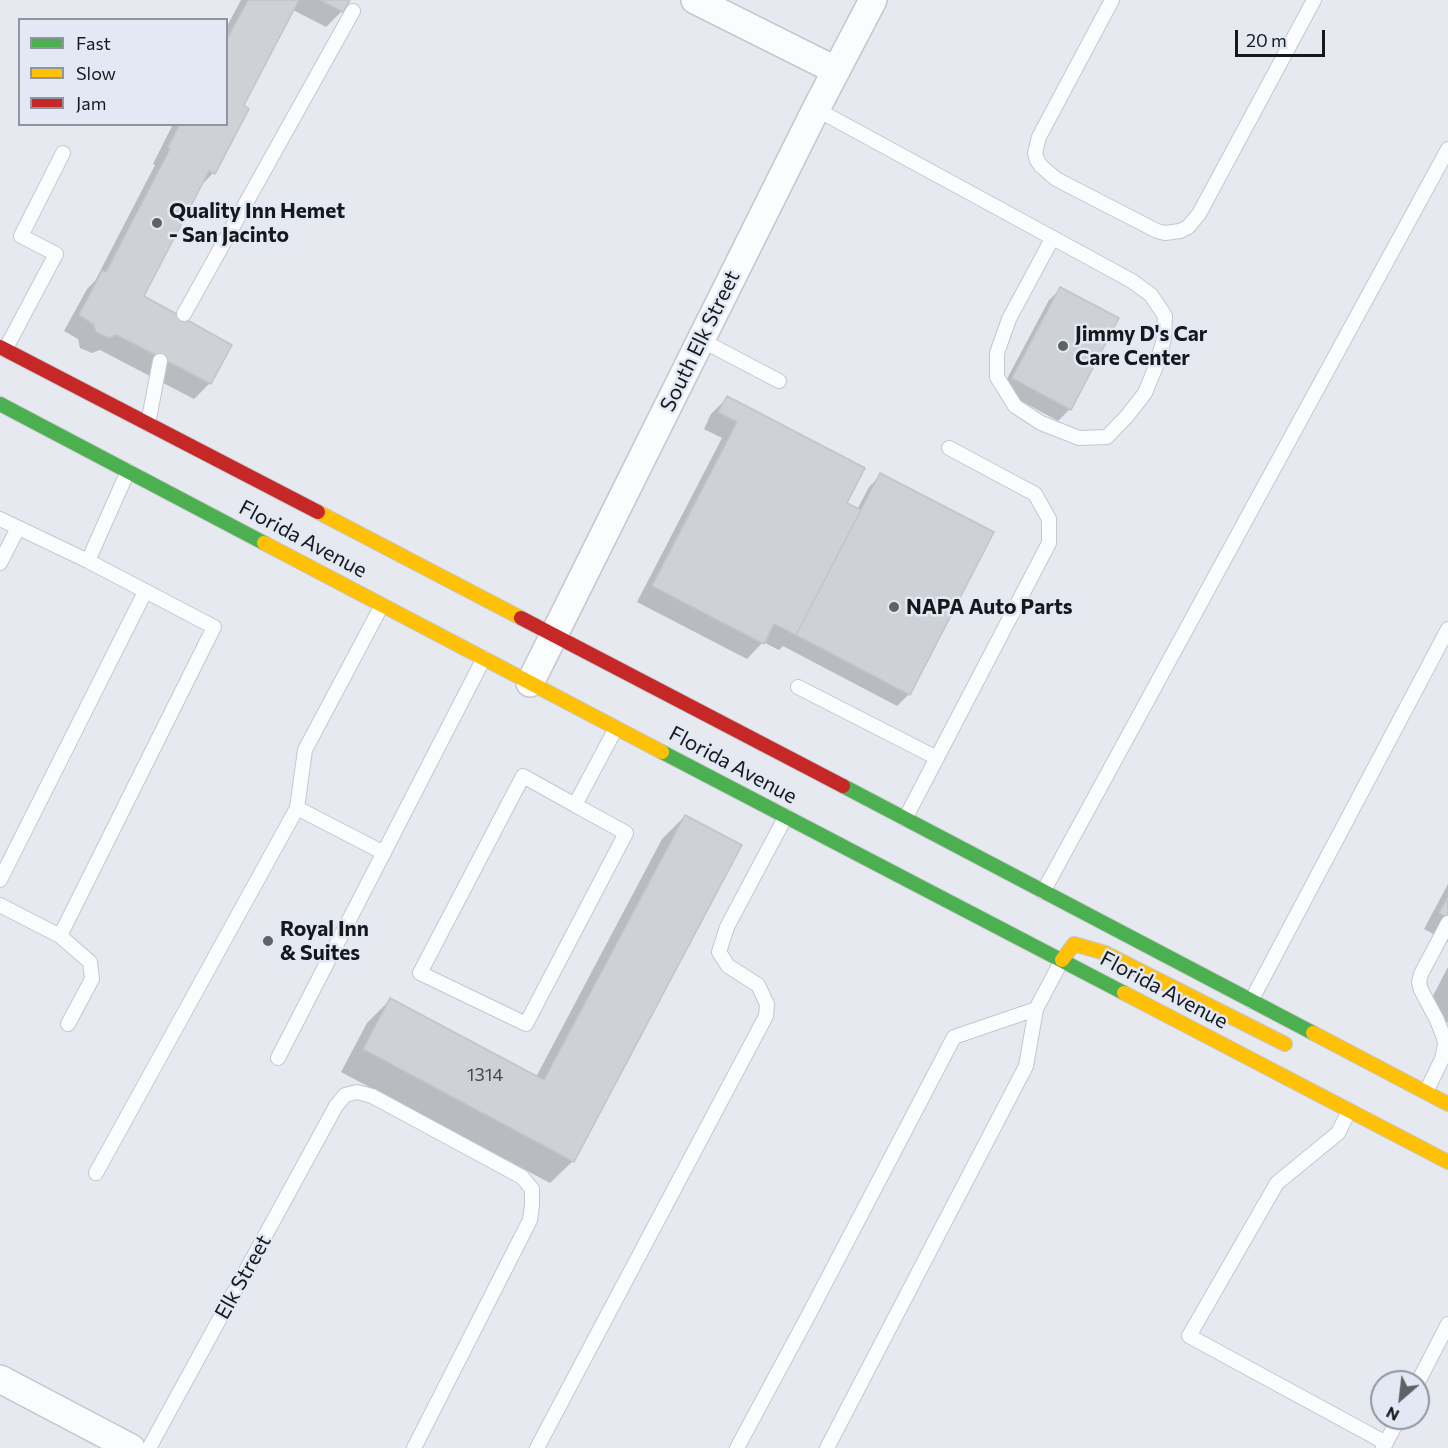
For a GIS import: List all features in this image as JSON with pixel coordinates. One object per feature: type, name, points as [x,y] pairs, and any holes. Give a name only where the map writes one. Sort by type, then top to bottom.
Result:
[{"type":"main road","name":"Florida Avenue","points":[[3,349],[1448,1104]]},
{"type":"main road","name":"Florida Avenue","points":[[0,404],[1448,1162]]},
{"type":"main road","points":[[1062,960],[1074,944],[1105,952],[1293,1048]]},
{"type":"main road","points":[[1428,1109],[1448,1115]]},
{"type":"street","name":"South Elk Street","points":[[530,683],[835,70],[873,0]]},
{"type":"street","points":[[705,2],[835,70]]},
{"type":"street","points":[[0,1379],[132,1447]]},
{"type":"lane","points":[[1112,0],[1039,137],[1035,153],[1041,166],[1056,178],[1165,233],[1180,231],[1188,227],[1199,214],[1314,0]]},
{"type":"lane","points":[[184,314],[353,11]]},
{"type":"lane","points":[[816,109],[1132,281],[1151,295],[1165,316],[1164,339],[1156,366],[1145,393],[1107,436],[1079,438],[1041,423],[1015,406],[997,376],[997,353],[1009,319],[1052,239]]},
{"type":"lane","points":[[1043,892],[1448,149]]},
{"type":"lane","points":[[3,349],[56,254],[21,236],[63,153]]},
{"type":"lane","points":[[701,340],[778,381]]},
{"type":"lane","points":[[148,424],[160,361]]},
{"type":"lane","points":[[905,819],[1049,543],[1049,519],[1035,494],[949,448]]},
{"type":"lane","points":[[88,561],[128,471]]},
{"type":"lane","points":[[0,519],[88,561],[214,627],[60,936]]},
{"type":"lane","points":[[0,563],[18,528]]},
{"type":"lane","points":[[0,880],[145,592]]},
{"type":"lane","points":[[96,1173],[297,808],[305,750],[382,604]]},
{"type":"lane","points":[[1251,1001],[1448,629]]},
{"type":"lane","points":[[278,1058],[484,658]]},
{"type":"lane","points":[[798,687],[937,758]]},
{"type":"lane","points":[[575,805],[616,728]]},
{"type":"lane","points":[[523,776],[575,805],[626,833],[526,1024],[420,974],[523,776]]},
{"type":"lane","points":[[297,808],[384,853]]},
{"type":"lane","points":[[537,1448],[766,1016],[767,1004],[758,986],[728,966],[719,952],[727,927],[786,816]]},
{"type":"lane","points":[[0,905],[60,936],[90,963],[92,979],[68,1024]]},
{"type":"lane","points":[[1426,1092],[1442,1059],[1444,1038],[1419,982],[1448,923]]},
{"type":"lane","points":[[827,1448],[1026,1066],[1036,1009],[1062,960]]},
{"type":"lane","points":[[737,1448],[954,1037],[1036,1009]]},
{"type":"lane","name":"Elk Street","points":[[132,1447],[336,1106],[345,1095],[357,1092],[372,1096],[522,1177],[532,1189],[530,1220],[414,1448]]},
{"type":"lane","points":[[1349,1110],[1338,1133],[1277,1183],[1189,1336],[1385,1445],[1393,1430]]},
{"type":"lane","points":[[1424,1370],[1448,1324]]},
{"type":"building","name":"Quality Inn Hemet - San Jacinto","points":[[248,0],[299,0],[244,105],[249,109],[215,174],[209,171],[144,296],[232,345],[211,384],[117,335],[109,338],[96,332],[93,324],[79,315],[102,271],[106,272],[170,149],[168,147],[179,126],[228,126],[228,37]]},
{"type":"building","points":[[320,0],[350,0],[343,12]]},
{"type":"building","points":[[1060,287],[1119,318],[1071,410],[1012,378]]},
{"type":"building","points":[[727,396],[865,468],[847,503],[861,510],[796,635],[774,624],[764,644],[652,586],[737,422],[718,412]]},
{"type":"building","points":[[880,473],[994,532],[910,695],[796,635]]},
{"type":"building","points":[[685,815],[742,845],[574,1162],[363,1049],[390,998],[544,1080]]},
{"type":"building","points":[[1448,896],[1448,918],[1439,913]]},
{"type":"traffic: fast","points":[[0,404],[264,543]]},
{"type":"traffic: fast","points":[[662,752],[1124,993]]},
{"type":"traffic: fast","points":[[843,786],[1313,1033]]},
{"type":"traffic: slow","points":[[318,512],[521,618]]},
{"type":"traffic: slow","points":[[264,543],[662,752]]},
{"type":"traffic: slow","points":[[1062,960],[1074,944],[1105,953],[1285,1044]]},
{"type":"traffic: slow","points":[[1124,993],[1448,1162]]},
{"type":"traffic: slow","points":[[1313,1033],[1448,1104]]},
{"type":"traffic: jam","points":[[0,347],[318,512]]},
{"type":"traffic: jam","points":[[521,618],[843,786]]},
{"type":"place","name":"Quality Inn Hemet - San Jacinto","points":[[157,223]]},
{"type":"place","name":"Jimmy D's Car Care Center","points":[[1063,346]]},
{"type":"place","name":"NAPA Auto Parts","points":[[894,607]]},
{"type":"place","name":"Royal Inn & Suites","points":[[268,941]]}]
